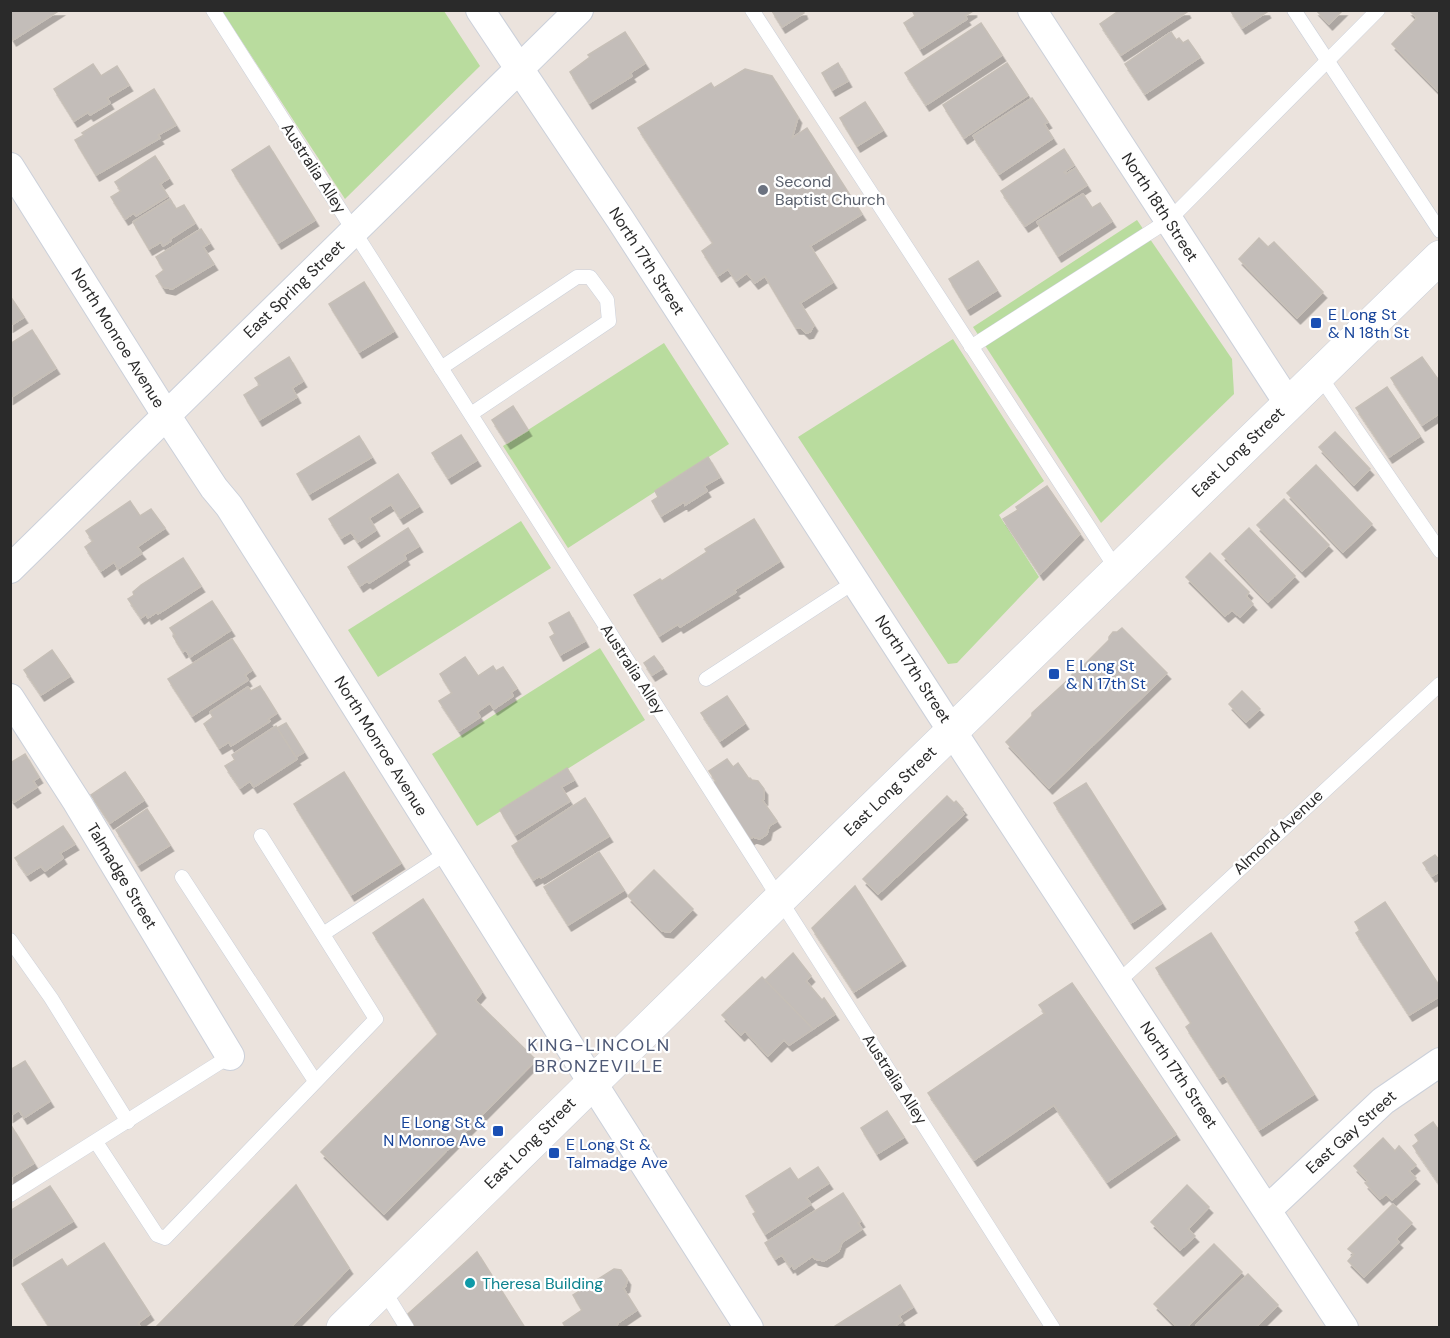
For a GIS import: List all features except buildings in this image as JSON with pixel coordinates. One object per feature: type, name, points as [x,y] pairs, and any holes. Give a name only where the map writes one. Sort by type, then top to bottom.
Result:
[{"type":"street","name":"North 17th Street","points":[[480,10],[620,219],[1344,1328]]},
{"type":"street","name":"East Spring Street","points":[[10,569],[579,10]]},
{"type":"street","name":"North 18th Street","points":[[1032,10],[1288,403]]},
{"type":"street","name":"North Monroe Avenue","points":[[10,167],[166,415],[214,488],[236,516],[749,1328]]},
{"type":"street","name":"East Long Street","points":[[343,1328],[952,730],[1440,257]]},
{"type":"street","name":"Talmadge Street","points":[[10,698],[77,802],[230,1056]]},
{"type":"street","name":"East Gay Street","points":[[1268,1209],[1383,1101],[1440,1062]]},
{"type":"lane","name":"Australia Alley","points":[[213,10],[1053,1328]]},
{"type":"lane","points":[[752,10],[1117,570]]},
{"type":"lane","points":[[1294,10],[1440,231]]},
{"type":"lane","points":[[971,347],[1169,220],[1378,10]]},
{"type":"lane","points":[[441,368],[577,277],[590,277],[606,300],[609,321],[471,414]]},
{"type":"lane","points":[[1319,375],[1440,551]]},
{"type":"lane","points":[[706,679],[856,581]]},
{"type":"lane","name":"Almond Avenue","points":[[1118,982],[1440,684]]},
{"type":"lane","points":[[96,1142],[157,1235],[165,1238],[376,1019],[261,836]]},
{"type":"lane","points":[[323,934],[448,852]]},
{"type":"lane","points":[[182,877],[315,1081]]},
{"type":"lane","points":[[10,940],[51,998],[128,1122]]},
{"type":"lane","points":[[10,1195],[230,1056]]},
{"type":"lane","points":[[383,1288],[408,1328]]},
{"type":"green space","points":[[222,11],[444,11],[480,66],[345,199]]},
{"type":"green space","points":[[1137,220],[1232,359],[1234,394],[1101,523],[973,327]]},
{"type":"green space","points":[[953,339],[1044,481],[999,515],[1039,577],[957,663],[948,664],[798,437]]},
{"type":"green space","points":[[664,343],[729,444],[568,548],[503,446]]},
{"type":"green space","points":[[521,521],[551,568],[378,677],[348,630]]},
{"type":"green space","points":[[600,648],[645,720],[477,826],[432,754]]},
{"type":"place","name":"Second Baptist Church","points":[[763,190]]},
{"type":"place","name":"E Long St & N 18th St","points":[[1316,323]]},
{"type":"place","name":"E Long St & N 17th St","points":[[1054,674]]},
{"type":"place","name":"E Long St & N Monroe Ave","points":[[498,1131]]},
{"type":"place","name":"E Long St & Talmadge Ave","points":[[554,1153]]},
{"type":"place","name":"Theresa Building","points":[[470,1283]]},
{"type":"district","name":"KING-LINCOLN BRONZEVILLE","points":[[599,1055]]}]
